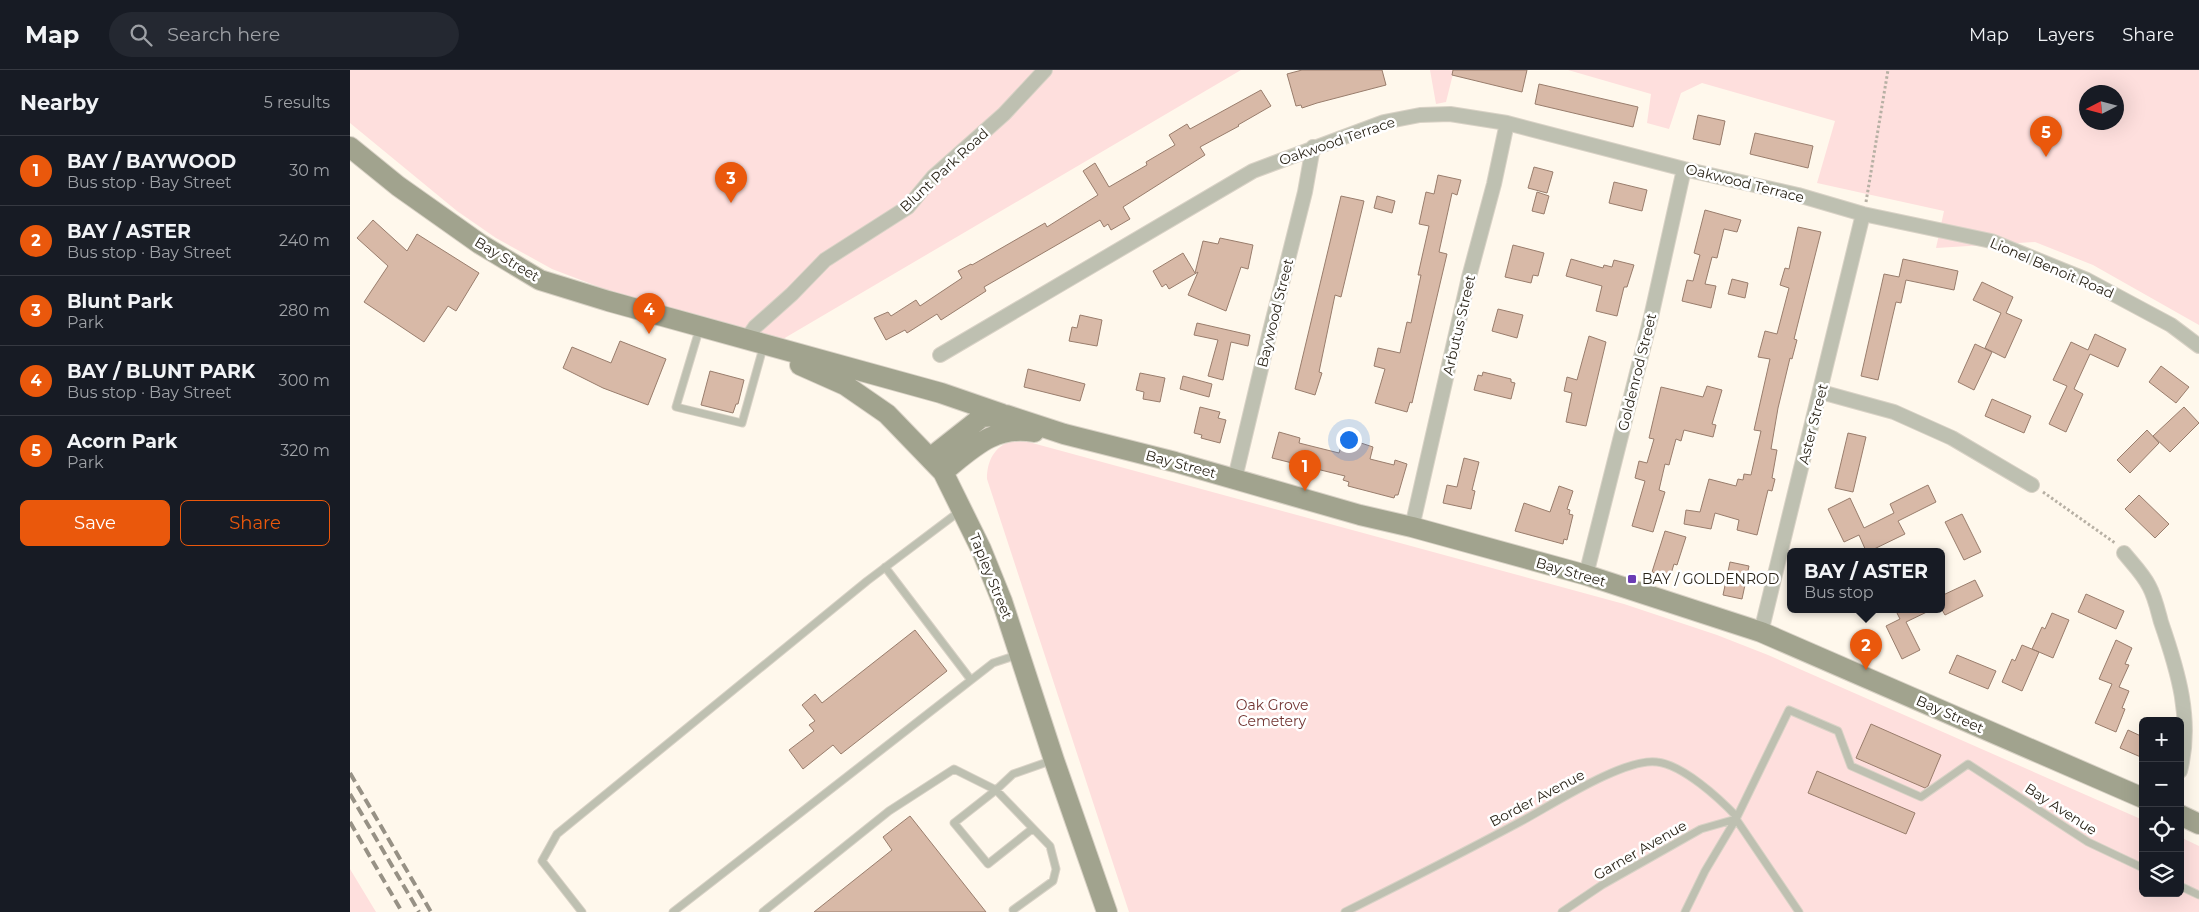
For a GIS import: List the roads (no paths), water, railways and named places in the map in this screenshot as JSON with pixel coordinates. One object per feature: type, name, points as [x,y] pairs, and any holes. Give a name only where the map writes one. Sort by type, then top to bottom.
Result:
[{"type":"main road","name":"Bay Street","points":[[350,147],[398,186],[480,244],[540,280],[754,344]]},
{"type":"main road","points":[[754,344],[941,393],[1006,415]]},
{"type":"main road","name":"Tapley Street","points":[[754,344],[845,385],[887,414],[937,465],[981,549],[1020,654],[1054,760],[1107,912]]},
{"type":"main road","name":"Bay Street","points":[[937,465],[982,417],[1006,415],[1064,434],[1235,478],[1360,515],[1412,527],[1586,575],[1761,632],[2139,796]]},
{"type":"main road","name":"Bay Street","points":[[937,465],[1005,431],[1017,429],[1064,434]]},
{"type":"main road","points":[[2184,817],[2199,824]]},
{"type":"street","name":"Blunt Park Road","points":[[754,344],[755,327],[792,294],[825,260],[908,207],[933,177],[1004,114],[1045,70]]},
{"type":"street","name":"Oakwood Terrace","points":[[940,355],[1254,171],[1313,147],[1384,122],[1420,114],[1450,114],[1507,123],[1864,214]]},
{"type":"street","name":"Arbutus Street","points":[[1412,527],[1469,277],[1494,184],[1507,123]]},
{"type":"street","name":"Baywood Street","points":[[1235,478],[1305,192],[1313,147]]},
{"type":"street","name":"Goldenrod Street","points":[[1586,575],[1647,335],[1684,169]]},
{"type":"street","name":"Lionel Benoit Road","points":[[1864,214],[1991,241],[2087,280],[2171,325],[2199,346]]},
{"type":"street","name":"Aster Street","points":[[1761,632],[1864,214]]},
{"type":"street","points":[[1820,392],[1894,412],[1952,438],[2032,485]]},
{"type":"street","points":[[2124,553],[2150,586],[2167,639],[2186,715],[2186,749],[2182,762]]},
{"type":"lane","points":[[700,327],[676,407],[742,423],[754,344]]},
{"type":"lane","points":[[582,912],[542,861],[557,834],[885,567],[962,510]]},
{"type":"lane","points":[[885,567],[971,680]]},
{"type":"lane","points":[[673,912],[993,663],[1020,654]]},
{"type":"lane","name":"Bay Avenue","points":[[1736,818],[1788,710],[1838,731],[1851,766],[1921,797],[1968,764],[2088,842],[2139,866]]},
{"type":"lane","points":[[1032,829],[988,864],[954,823],[996,790],[1012,774],[1054,760]]},
{"type":"lane","name":"Border Avenue","points":[[1345,912],[1521,822],[1577,790],[1636,764],[1648,761],[1670,765],[1718,797],[1736,818],[1799,912]]},
{"type":"lane","points":[[763,912],[890,811],[954,770],[996,790],[1050,846],[1056,876],[1053,881],[1013,910]]},
{"type":"lane","points":[[1685,912],[1705,871],[1736,818]]},
{"type":"lane","name":"Garner Avenue","points":[[1562,912],[1602,885],[1701,829],[1736,818]]},
{"type":"lane","points":[[2184,888],[2199,895]]},
{"type":"railway","points":[[350,773],[431,912]]},
{"type":"railway","points":[[350,794],[419,912]]},
{"type":"railway","points":[[350,822],[402,912]]},
{"type":"place","name":"Acorn Park","points":[[2046,157]]},
{"type":"place","name":"Blunt Park","points":[[731,203]]},
{"type":"place","name":"BAY / BLUNT PARK","points":[[649,334]]},
{"type":"place","name":"BAY / BAYWOOD","points":[[1305,491]]},
{"type":"place","name":"BAY / GOLDENROD","points":[[1632,579]]},
{"type":"place","name":"BAY / ASTER","points":[[1866,670]]},
{"type":"park label","name":"Oak Grove Cemetery","points":[[1272,714]]}]
